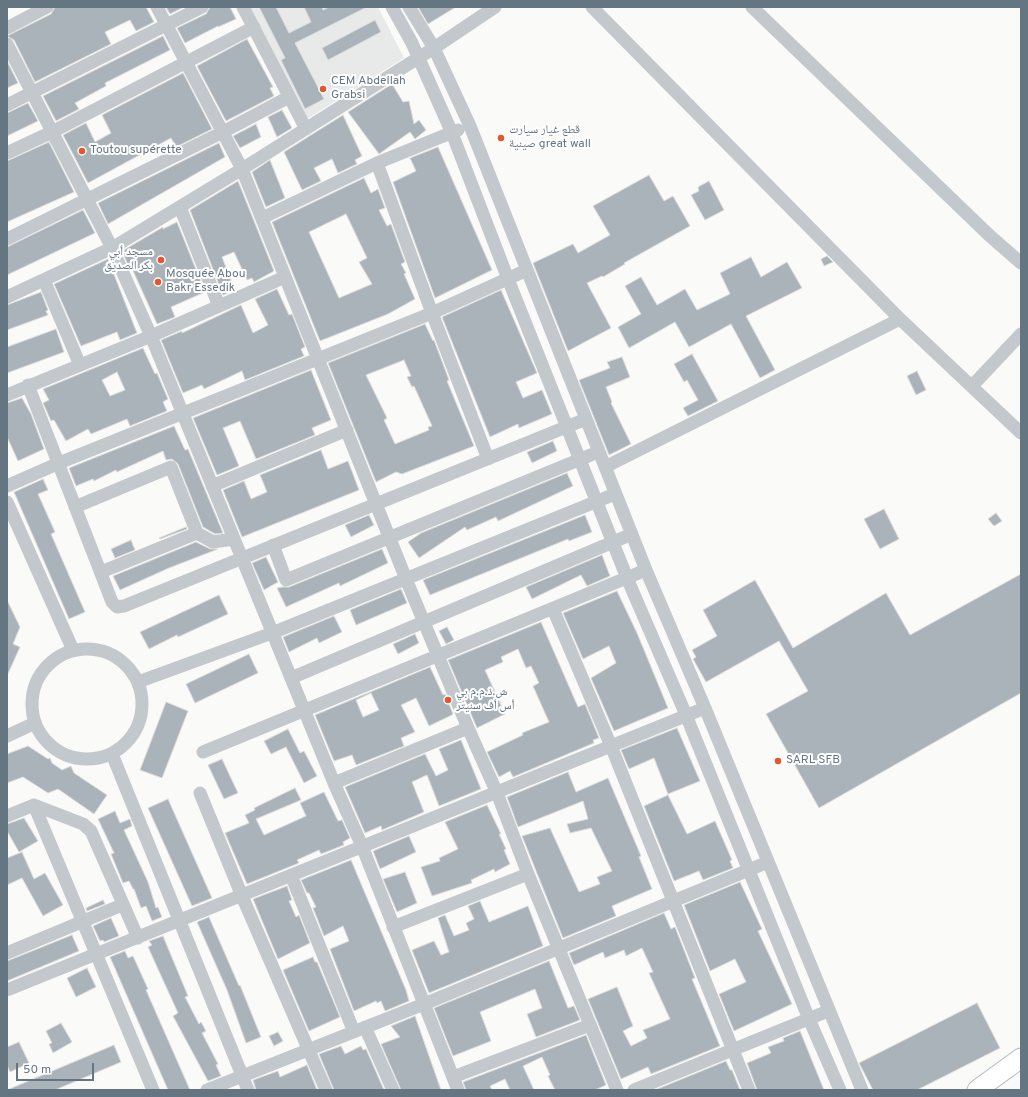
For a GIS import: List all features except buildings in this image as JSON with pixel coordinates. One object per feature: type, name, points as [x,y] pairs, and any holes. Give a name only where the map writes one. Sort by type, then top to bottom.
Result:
[{"type":"highway","points":[[977,1090],[1021,1058]]},
{"type":"highway","points":[[998,1090],[1021,1072]]},
{"type":"street","points":[[7,28],[46,7]]},
{"type":"street","points":[[157,7],[242,170],[406,579],[468,728],[497,793],[528,874],[617,1090]]},
{"type":"street","points":[[7,105],[202,7]]},
{"type":"street","points":[[243,7],[306,129]]},
{"type":"street","points":[[392,7],[419,57],[452,133],[612,542],[686,715],[808,1019],[840,1090]]},
{"type":"street","points":[[409,7],[434,48],[470,126],[615,494],[705,708],[828,1011],[862,1090]]},
{"type":"street","points":[[7,297],[112,248],[242,170],[434,48],[495,7]]},
{"type":"street","points":[[592,7],[900,319],[1021,433]]},
{"type":"street","points":[[752,7],[990,236],[1021,263]]},
{"type":"street","points":[[7,153],[52,132],[254,27]]},
{"type":"street","points":[[7,44],[112,248],[151,336],[334,783],[362,846],[458,1090]]},
{"type":"street","points":[[7,239],[88,200],[290,97]]},
{"type":"street","points":[[262,218],[377,162],[470,126]]},
{"type":"street","points":[[377,162],[432,313],[488,459]]},
{"type":"street","points":[[180,207],[219,306]]},
{"type":"street","points":[[7,486],[59,463],[432,313],[527,270]]},
{"type":"street","points":[[7,395],[28,385],[151,336],[285,277]]},
{"type":"street","points":[[44,280],[80,365]]},
{"type":"street","points":[[605,467],[900,319]]},
{"type":"street","points":[[972,386],[1021,334]]},
{"type":"street","points":[[28,385],[112,602],[117,607],[124,606],[376,503],[586,420]]},
{"type":"street","points":[[212,486],[347,430]]},
{"type":"street","points":[[273,545],[286,580],[389,536],[598,452]]},
{"type":"street","points":[[75,507],[171,467],[197,533],[214,542],[234,540]]},
{"type":"street","points":[[138,682],[272,633],[615,494]]},
{"type":"street","points":[[7,502],[72,650]]},
{"type":"street","points":[[100,572],[197,533]]},
{"type":"street","points":[[291,678],[632,534]]},
{"type":"street","points":[[203,752],[646,570]]},
{"type":"street","points":[[553,609],[611,746],[672,902],[749,1090]]},
{"type":"street","points":[[72,650],[99,650],[111,654],[122,661],[138,682],[142,696],[142,709],[139,723],[129,741],[112,754],[87,760],[73,758],[61,753],[50,745],[41,735],[35,723],[32,704],[35,685],[41,673],[60,655],[72,650]]},
{"type":"street","points":[[7,990],[705,708]]},
{"type":"street","points":[[7,736],[35,723]]},
{"type":"street","points":[[334,783],[468,728]]},
{"type":"street","points":[[112,754],[181,920],[248,1090]]},
{"type":"street","points":[[200,793],[242,896],[326,1090]]},
{"type":"street","points":[[7,816],[34,804],[83,824],[91,830],[122,905],[138,938]]},
{"type":"street","points":[[34,804],[82,922],[98,954],[153,1090]]},
{"type":"street","points":[[207,1090],[424,1004],[768,862]]},
{"type":"street","points":[[393,928],[528,874]]},
{"type":"street","points":[[292,875],[360,1030],[393,1090]]},
{"type":"street","points":[[7,953],[122,905]]},
{"type":"street","points":[[634,1090],[828,1011]]},
{"type":"street","points":[[453,1077],[590,1025]]},
{"type":"shaded area","name":"CEM Abdellah Grabsi","points":[[249,7],[378,7],[404,58],[307,119]]},
{"type":"place","name":"CEM Abdellah Grabsi","points":[[323,89]]},
{"type":"place","name":"قطع غيار سيارت صينية great wall","points":[[501,138]]},
{"type":"place","name":"Toutou supérette","points":[[82,151]]},
{"type":"place","name":"مسجد أبي بكر الصديق","points":[[161,260]]},
{"type":"place","name":"Mosquée Abou Bakr Essedik","points":[[158,282]]},
{"type":"place","name":"ش.ذ.م.م بي أس أف سنيتر","points":[[448,700]]},
{"type":"place","name":"SARL SFB","points":[[778,761]]}]
